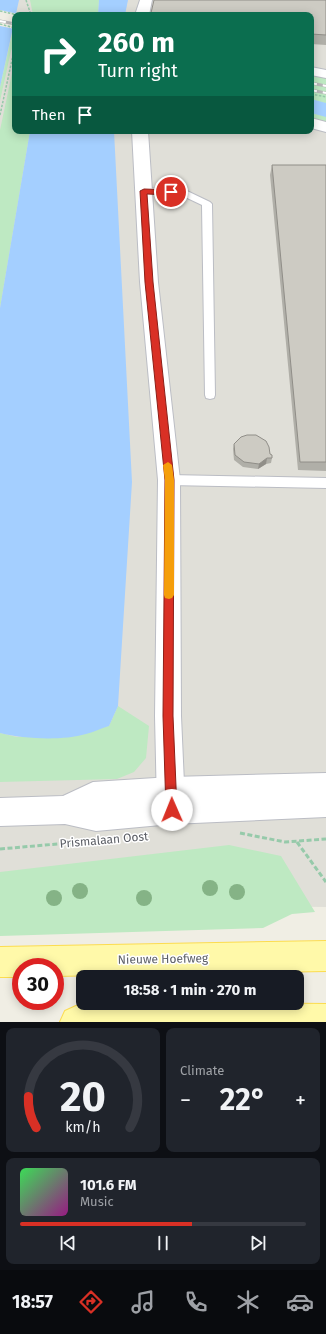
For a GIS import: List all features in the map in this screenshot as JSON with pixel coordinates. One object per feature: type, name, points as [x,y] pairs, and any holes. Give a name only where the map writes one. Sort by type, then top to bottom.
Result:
[{"type":"main road","name":"Nieuwe Hoefweg","points":[[0,962],[326,956]]},
{"type":"main road","points":[[76,1022],[254,1018],[326,1019]]},
{"type":"street","points":[[143,12],[146,0]]},
{"type":"street","points":[[314,72],[326,74]]},
{"type":"street","points":[[314,124],[326,127]]},
{"type":"street","points":[[140,134],[149,282],[169,480],[168,716],[171,800]]},
{"type":"street","points":[[0,812],[65,810],[96,818],[171,800],[326,786]]},
{"type":"street","points":[[171,800],[326,803]]},
{"type":"lane","points":[[144,191],[185,193],[207,204],[210,395]]},
{"type":"lane","points":[[169,480],[326,483]]},
{"type":"path","points":[[26,0],[30,12]]},
{"type":"path","points":[[0,11],[12,14]]},
{"type":"path","points":[[0,24],[12,27]]},
{"type":"path","points":[[0,115],[12,60]]},
{"type":"path","points":[[314,95],[326,97]]},
{"type":"path","points":[[232,833],[255,834],[278,841],[296,842],[326,838]]},
{"type":"path","name":"Prismalaan Oost","points":[[0,849],[95,841]]},
{"type":"path","points":[[296,842],[326,882]]},
{"type":"shaded area","points":[[0,0],[326,0],[326,907],[0,904]]},
{"type":"green space","points":[[30,0],[99,0],[98,12],[32,12]]},
{"type":"green space","points":[[12,33],[12,49],[0,101],[0,87]]},
{"type":"green space","points":[[12,73],[12,134],[29,134],[0,308],[0,130]]},
{"type":"green space","points":[[314,75],[326,77],[326,123],[314,120]]},
{"type":"green space","points":[[118,706],[149,726],[146,758],[134,772],[117,779],[0,782],[0,733],[17,737],[109,726]]},
{"type":"green space","points":[[229,845],[281,856],[315,912],[292,914],[263,928],[0,936],[0,872]]},
{"type":"water","points":[[0,0],[19,0],[16,12],[12,12],[12,32],[0,87]]},
{"type":"water","points":[[99,0],[128,0],[126,12],[98,12]]},
{"type":"water","points":[[314,100],[326,103],[326,117],[314,114]]},
{"type":"water","points":[[29,134],[114,134],[132,482],[118,706],[109,726],[89,733],[66,738],[31,738],[0,733],[0,308]]},
{"type":"pier","points":[[0,10],[12,13],[12,28],[0,26]]},
{"type":"building","points":[[154,0],[326,0],[326,35],[314,34],[314,12],[151,12]]},
{"type":"building","points":[[272,165],[326,165],[326,462],[300,462]]},
{"type":"building","points":[[256,435],[266,441],[272,458],[267,458],[259,464],[244,462],[235,455],[234,444],[241,437]]},
{"type":"railway","points":[[0,21],[12,23]]},
{"type":"railway","points":[[314,84],[326,86]]},
{"type":"railway","points":[[314,91],[326,93]]},
{"type":"slow traffic","points":[[168,465],[169,595]]},
{"type":"route","points":[[171,192],[144,191],[149,282],[169,480],[168,716],[172,810]]}]
